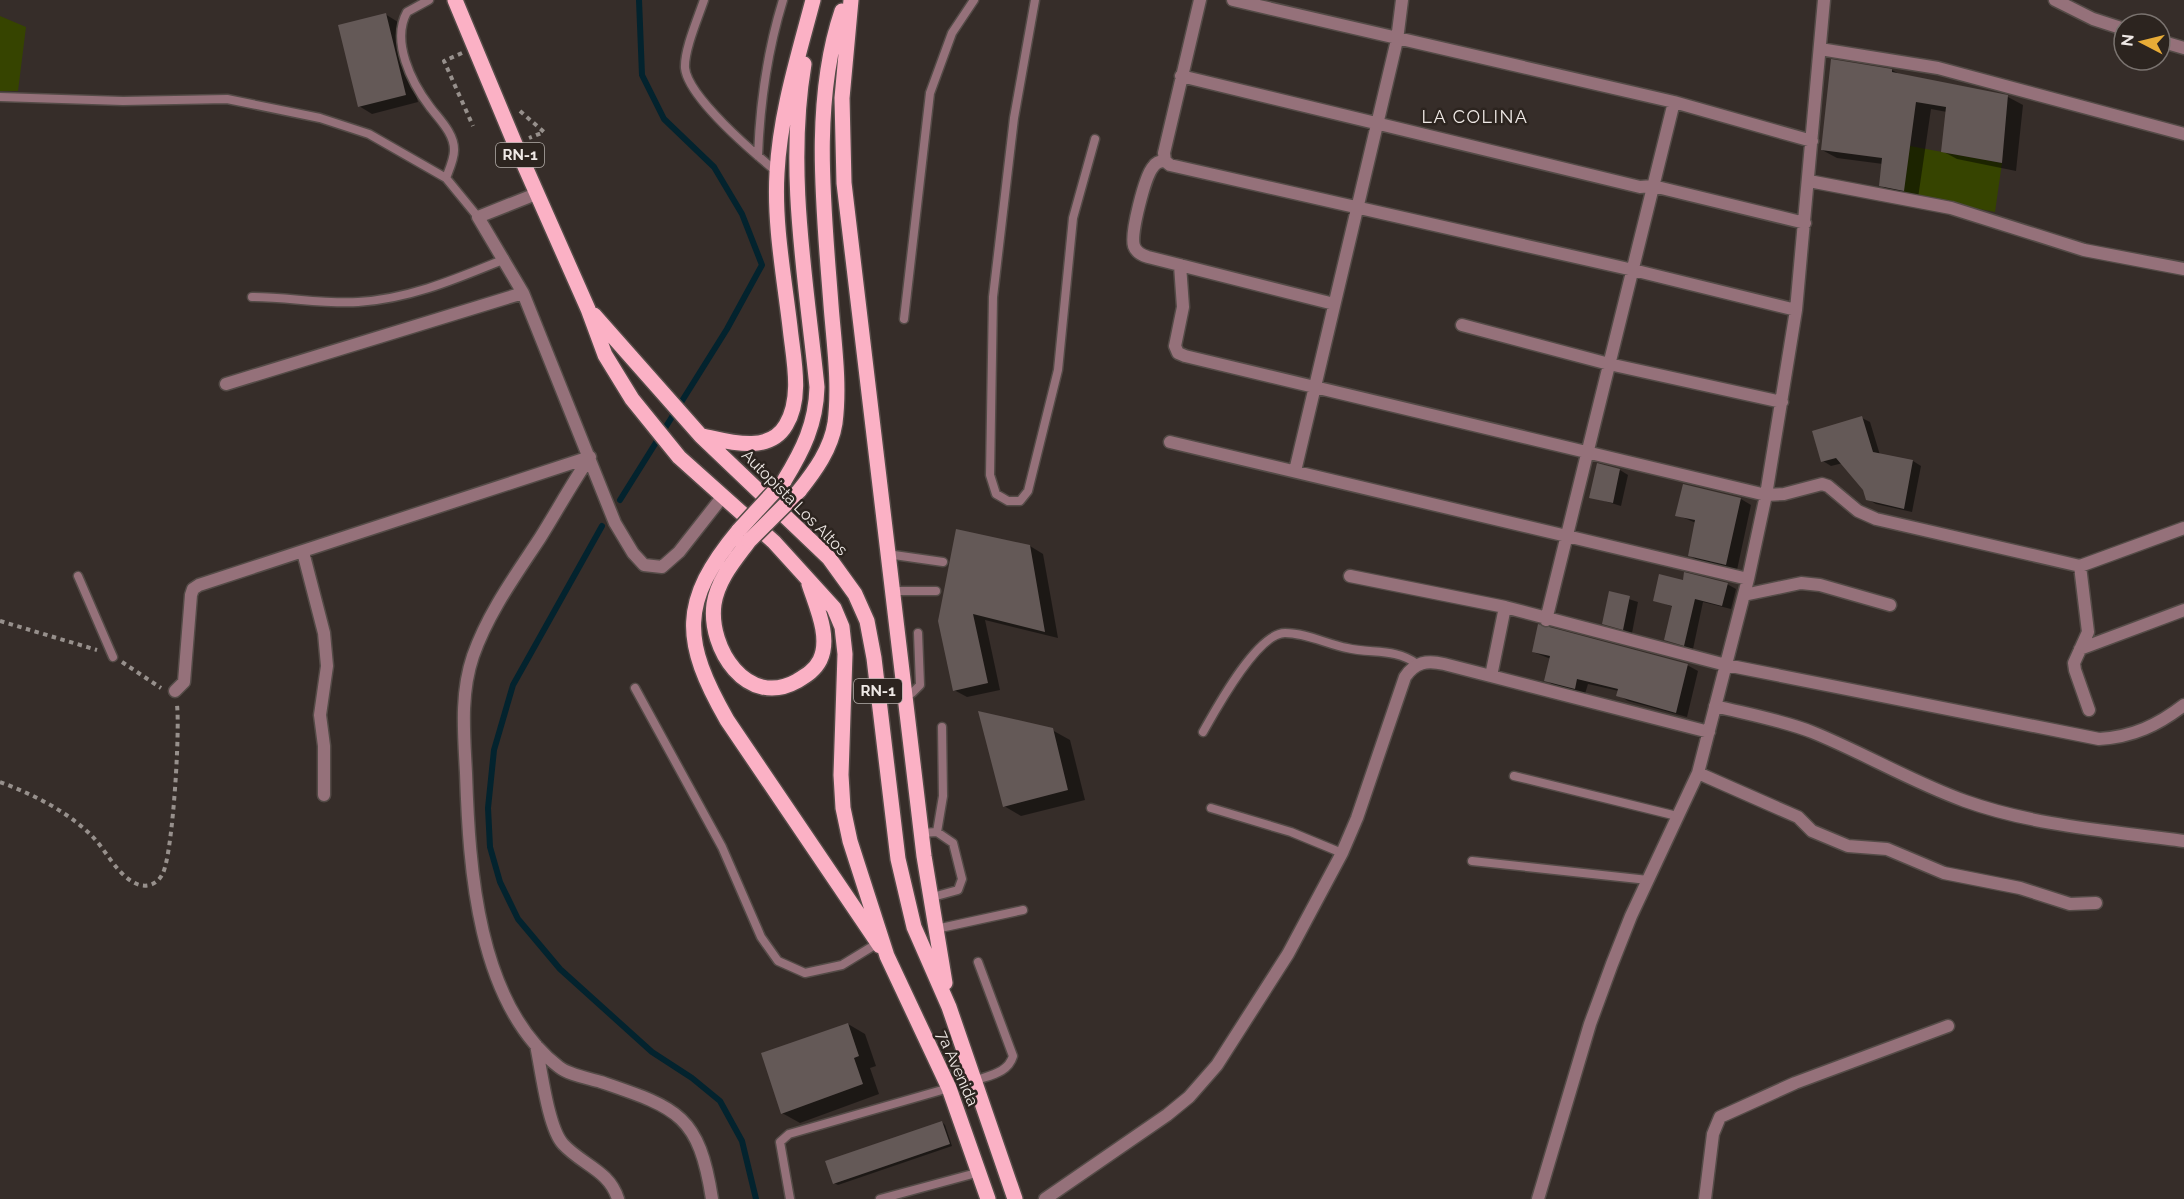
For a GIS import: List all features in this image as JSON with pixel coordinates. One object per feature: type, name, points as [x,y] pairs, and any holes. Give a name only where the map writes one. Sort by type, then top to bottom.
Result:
[{"type":"main road","name":"Autopista Los Altos","points":[[455,0],[588,309],[605,355],[632,399],[679,457],[774,542],[834,608],[843,627],[846,654],[841,775],[843,808],[850,841],[867,885],[887,956]]},
{"type":"main road","points":[[700,434],[739,444],[772,439],[786,424],[793,408],[795,379],[777,207],[777,172],[790,84],[814,0]]},
{"type":"main road","points":[[807,579],[822,627],[821,659],[811,673],[788,686],[766,688],[741,678],[724,658],[713,627],[714,602],[723,577],[744,535],[784,481],[802,451],[812,427],[816,408],[817,387],[798,213],[797,127],[814,0]]},
{"type":"main road","points":[[846,0],[831,56],[824,116],[823,175],[837,376],[834,425],[826,452],[799,491],[719,554],[699,593],[693,622],[697,657],[707,684],[727,720],[887,956]]},
{"type":"main road","points":[[851,0],[842,98],[844,183],[929,898],[949,1007]]},
{"type":"main road","name":"Autopista Los Altos","points":[[588,309],[700,434],[829,558],[855,594],[867,621],[874,658],[898,859],[914,927],[949,1007]]},
{"type":"main road","name":"7a Avenida","points":[[887,956],[949,1088],[988,1199]]},
{"type":"main road","name":"7a Avenida","points":[[949,1007],[1015,1199]]},
{"type":"street","points":[[1165,161],[1164,148],[1200,0]]},
{"type":"street","points":[[1233,0],[1674,102],[1812,141]]},
{"type":"street","points":[[1295,471],[1397,39],[1402,0]]},
{"type":"street","points":[[1538,1199],[1590,1024],[1612,964],[1698,773],[1744,596],[1766,495],[1796,310],[1824,0]]},
{"type":"street","points":[[2055,0],[2093,20],[2112,26]]},
{"type":"street","points":[[1820,49],[1938,68],[2184,134]]},
{"type":"street","points":[[1181,76],[1640,187],[1653,186],[1805,223]]},
{"type":"street","points":[[1546,620],[1674,102]]},
{"type":"street","points":[[1334,304],[1142,256],[1134,246],[1133,239],[1150,172],[1156,163],[1165,161],[1174,167],[1633,270],[1796,310]]},
{"type":"street","points":[[1809,181],[1952,208],[2084,250],[2184,269]]},
{"type":"street","points":[[537,194],[478,217],[505,259],[523,293],[626,544],[639,561],[650,568],[662,567],[670,561],[723,496]]},
{"type":"street","points":[[1180,265],[1183,307],[1175,346],[1178,353],[1766,495],[1784,494],[1822,484],[1828,486],[1858,511],[1876,519],[2080,567],[2184,528]]},
{"type":"street","points":[[226,384],[523,293]]},
{"type":"street","points":[[1462,325],[1609,364],[1782,402]]},
{"type":"street","points":[[1170,442],[1748,579]]},
{"type":"street","points":[[175,691],[182,686],[185,676],[188,621],[193,589],[590,457]]},
{"type":"street","points":[[590,457],[495,608],[473,657],[463,705],[468,820],[480,921],[492,964],[512,1009],[536,1045],[561,1068],[660,1103],[681,1118],[696,1135],[712,1199]]},
{"type":"street","points":[[303,552],[325,644],[327,666],[320,715],[324,795]]},
{"type":"street","points":[[2080,567],[2088,632],[2080,649],[2075,670],[2089,710]]},
{"type":"street","points":[[1350,576],[1505,607],[1546,620],[1726,665],[2099,739],[2158,725],[2184,705]]},
{"type":"street","points":[[1744,596],[1801,583],[1820,585],[1890,605]]},
{"type":"street","points":[[1491,676],[1505,607]]},
{"type":"street","points":[[2080,649],[2184,610]]},
{"type":"street","points":[[1045,1199],[1167,1114],[1203,1083],[1251,1015],[1288,954],[1342,853],[1357,818],[1405,677],[1417,664],[1433,662],[1709,732]]},
{"type":"street","points":[[1715,705],[1813,732],[1865,758],[1965,801],[2008,814],[2056,824],[2184,841]]},
{"type":"street","points":[[1698,773],[1798,817],[1812,831],[1848,846],[1887,849],[1944,873],[2020,888],[2070,904],[2096,903]]},
{"type":"street","points":[[1705,1199],[1713,1134],[1720,1117],[1795,1083],[1948,1026]]},
{"type":"street","points":[[536,1045],[552,1119],[562,1144],[603,1174],[614,1187],[618,1199]]},
{"type":"lane","points":[[429,0],[407,12],[401,26],[401,44],[418,90],[450,135],[454,150],[446,178]]},
{"type":"lane","points":[[704,0],[685,67],[692,88],[758,156],[777,172]]},
{"type":"lane","points":[[758,156],[759,104],[769,46],[783,0]]},
{"type":"lane","points":[[904,319],[930,93],[952,33],[974,0]]},
{"type":"lane","points":[[1035,0],[1014,118],[993,297],[990,476],[996,494],[1008,501],[1020,501],[1028,491],[1058,370],[1073,218],[1095,139]]},
{"type":"lane","points":[[0,97],[123,101],[207,98],[249,102],[345,125],[369,134],[446,178],[478,217]]},
{"type":"lane","points":[[252,297],[357,302],[381,300],[441,285],[505,259]]},
{"type":"lane","points":[[887,554],[943,562]]},
{"type":"lane","points":[[78,576],[113,657]]},
{"type":"lane","points":[[891,591],[936,591]]},
{"type":"lane","points":[[903,693],[912,693],[920,685],[918,633]]},
{"type":"lane","points":[[1203,732],[1249,662],[1271,637],[1278,634],[1296,634],[1348,649],[1385,651],[1401,655],[1417,664]]},
{"type":"lane","points":[[634,688],[722,847],[761,937],[778,961],[805,973],[842,965],[878,943]]},
{"type":"lane","points":[[937,832],[943,796],[942,727]]},
{"type":"lane","points":[[1514,776],[1677,816]]},
{"type":"lane","points":[[1211,808],[1291,831],[1342,853]]},
{"type":"lane","points":[[921,833],[937,832],[949,838],[956,849],[962,879],[958,890],[929,898]]},
{"type":"lane","points":[[1472,861],[1648,880]]},
{"type":"lane","points":[[936,929],[1023,910]]},
{"type":"lane","points":[[974,1081],[1003,1071],[1010,1065],[1013,1056],[978,962]]},
{"type":"lane","points":[[790,1199],[780,1142],[789,1134],[949,1088]]},
{"type":"lane","points":[[880,1199],[980,1172]]},
{"type":"path","points":[[444,61],[473,126]]},
{"type":"path","points":[[515,106],[544,132]]},
{"type":"path","points":[[0,621],[113,657],[164,690],[175,691],[178,734],[168,854],[163,874],[155,884],[148,886],[132,882],[91,835],[72,819],[43,801],[0,782]]},
{"type":"green space","points":[[0,16],[26,27],[18,91],[0,91]]},
{"type":"green space","points":[[1910,146],[2002,163],[1995,212],[1903,194]]},
{"type":"building","points":[[386,13],[406,95],[358,107],[338,25]]},
{"type":"building","points":[[1831,59],[1892,69],[1892,72],[2008,95],[2002,163],[1941,152],[1946,107],[1916,102],[1904,191],[1879,186],[1882,158],[1821,150]]},
{"type":"building","points":[[1862,416],[1873,452],[1913,460],[1904,509],[1866,500],[1863,490],[1836,458],[1821,462],[1812,431]]},
{"type":"building","points":[[1597,463],[1620,469],[1613,503],[1589,498]]},
{"type":"building","points":[[1683,484],[1741,498],[1726,565],[1688,556],[1695,520],[1675,516]]},
{"type":"building","points":[[956,529],[1030,545],[1045,632],[973,614],[988,683],[953,691],[938,621]]},
{"type":"building","points":[[1684,572],[1728,583],[1722,606],[1695,599],[1684,646],[1664,640],[1672,606],[1653,601],[1659,574],[1683,580]]},
{"type":"building","points":[[1609,591],[1630,596],[1623,630],[1602,624]]},
{"type":"building","points":[[1538,624],[1688,664],[1676,713],[1616,696],[1618,689],[1577,679],[1575,689],[1544,681],[1550,656],[1532,652]]},
{"type":"building","points":[[978,711],[1053,728],[1068,790],[1003,807]]},
{"type":"building","points":[[848,1023],[859,1056],[854,1058],[863,1084],[781,1114],[761,1053]]},
{"type":"building","points":[[942,1121],[950,1144],[833,1184],[825,1161]]},
{"type":"waterway","points":[[620,500],[727,329],[762,265],[742,214],[714,167],[664,119],[642,75],[639,0]]},
{"type":"waterway","points":[[602,526],[513,685],[494,750],[488,808],[490,847],[500,882],[518,919],[560,969],[652,1052],[692,1078],[720,1101],[742,1141],[756,1199]]},
{"type":"district","name":"LA COLINA","points":[[1475,117]]}]
